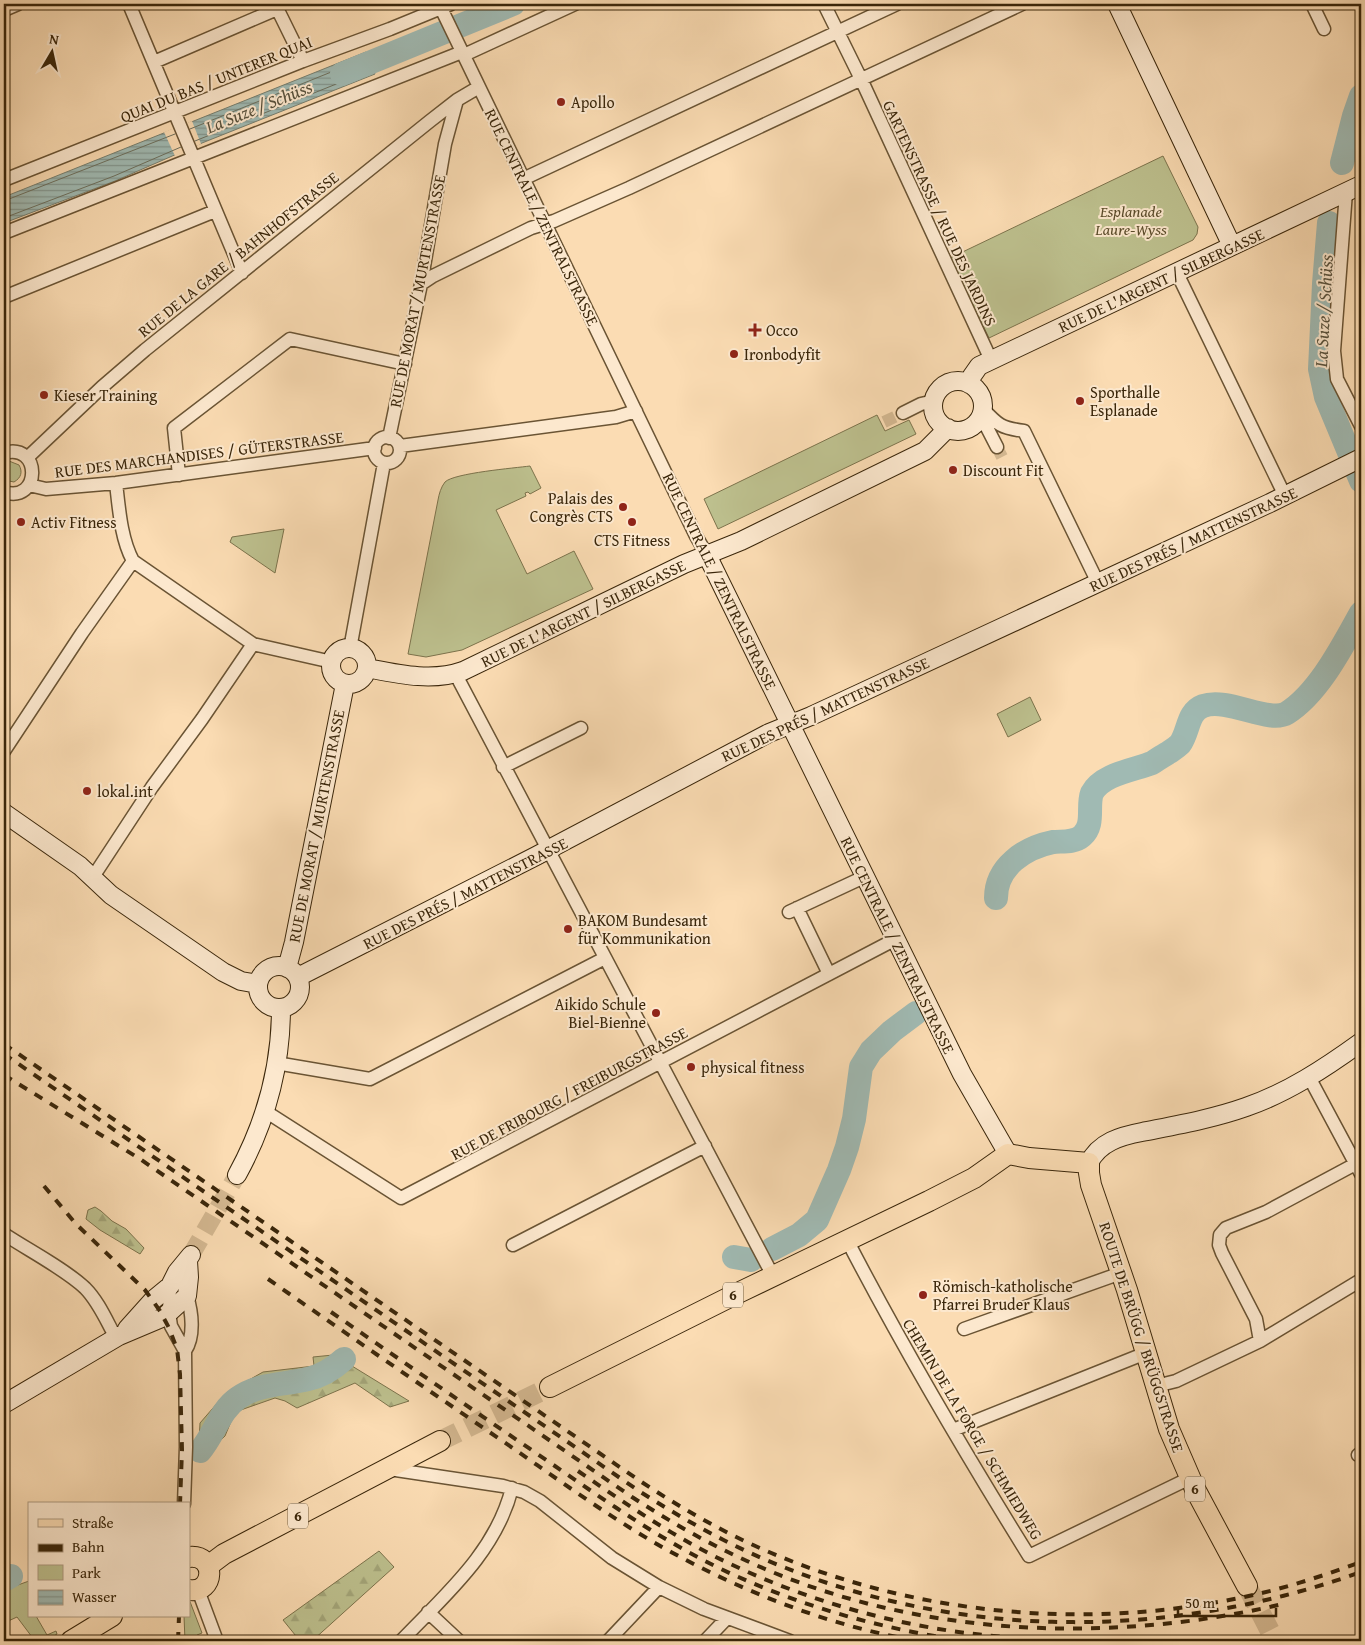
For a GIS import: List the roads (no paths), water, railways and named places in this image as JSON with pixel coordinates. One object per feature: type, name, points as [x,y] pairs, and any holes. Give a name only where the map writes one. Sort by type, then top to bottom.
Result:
[{"type":"main road","points":[[1117,4],[1232,246]]},
{"type":"main road","name":"RUE DE L'ARGENT / SILBERGASSE","points":[[969,384],[979,366],[1354,188]]},
{"type":"main road","points":[[952,382],[969,384],[980,394],[982,412],[971,428],[955,431],[948,428],[936,417],[934,401],[938,392],[952,382]]},
{"type":"main road","name":"RUE DE L'ARGENT / SILBERGASSE","points":[[367,668],[422,677],[435,677],[455,673],[678,567],[741,541],[926,451],[948,428]]},
{"type":"main road","name":"RUE DES PRÉS / MATTENSTRASSE","points":[[292,972],[548,850],[790,723],[811,716],[1286,496],[1361,458]]},
{"type":"main road","name":"RUE CENTRALE / ZENTRALSTRASSE","points":[[707,555],[894,940],[962,1074],[1008,1154]]},
{"type":"main road","points":[[345,649],[350,649],[363,655],[367,668],[365,674],[357,682],[346,684],[336,678],[333,673],[332,662],[337,654],[345,649]]},
{"type":"main road","name":"RUE DE MORAT / MURTENSTRASSE","points":[[292,972],[294,942],[346,684]]},
{"type":"main road","points":[[4,813],[80,866],[111,895],[222,972],[241,981],[258,984]]},
{"type":"main road","points":[[278,966],[292,972],[300,987],[298,997],[291,1005],[281,1008],[272,1007],[264,1002],[259,994],[258,984],[262,975],[269,969],[278,966]]},
{"type":"main road","points":[[237,1175],[249,1152],[265,1111],[276,1063],[280,1036],[281,1008]]},
{"type":"main road","points":[[1008,1154],[1029,1158],[1090,1163],[1092,1156],[1098,1150],[1119,1137],[1231,1112],[1261,1101],[1308,1077],[1361,1042]]},
{"type":"main road","name":"6","points":[[550,1387],[974,1178],[1008,1154]]},
{"type":"main road","name":"ROUTE DE BRÜGG / BRÜGGSTRASSE","points":[[1090,1163],[1091,1185],[1121,1272],[1169,1429],[1190,1478],[1247,1586]]},
{"type":"main road","points":[[4,1404],[118,1337],[164,1317],[187,1296],[190,1258],[177,1272],[170,1286],[153,1300],[118,1337]]},
{"type":"main road","name":"6","points":[[208,1566],[224,1554],[440,1441]]},
{"type":"main road","points":[[190,1557],[197,1557],[208,1566],[209,1578],[203,1587],[193,1590]]},
{"type":"main road","points":[[71,1641],[109,1618]]},
{"type":"street","points":[[4,10],[18,4]]},
{"type":"street","points":[[129,4],[242,273]]},
{"type":"street","points":[[4,233],[192,153],[461,50],[512,33],[575,4]]},
{"type":"street","name":"GARTENSTRASSE / RUE DES JARDINS","points":[[824,4],[861,79],[991,360]]},
{"type":"street","points":[[523,179],[897,4]]},
{"type":"street","points":[[421,284],[441,271],[531,228],[545,224],[629,188],[1022,4]]},
{"type":"street","points":[[1312,4],[1324,29]]},
{"type":"street","points":[[154,62],[276,6],[303,61]]},
{"type":"street","name":"QUAI DU BAS / UNTERER QUAI","points":[[4,180],[303,61],[444,8]]},
{"type":"street","name":"RUE CENTRALE / ZENTRALSTRASSE","points":[[444,8],[461,50],[523,179],[696,536],[707,555]]},
{"type":"street","name":"RUE DE LA GARE / BAHNHOFSTRASSE","points":[[27,458],[130,362],[458,100],[479,87]]},
{"type":"street","name":"RUE DE MORAT / MURTENSTRASSE","points":[[389,438],[421,284],[445,144],[458,100]]},
{"type":"street","points":[[1354,188],[1338,289],[1335,367],[1337,379],[1361,426]]},
{"type":"street","points":[[4,297],[215,211]]},
{"type":"street","points":[[1177,273],[1286,496]]},
{"type":"street","points":[[179,475],[174,428],[290,339],[405,364]]},
{"type":"street","points":[[903,413],[921,404],[934,401]]},
{"type":"street","points":[[400,446],[616,417],[636,411]]},
{"type":"street","points":[[982,412],[997,447]]},
{"type":"street","points":[[982,412],[998,425],[1011,430],[1024,431],[1098,583]]},
{"type":"street","points":[[389,438],[395,440],[400,446],[398,458],[392,463],[384,463],[377,459],[375,448],[381,439],[389,438]]},
{"type":"street","name":"RUE DES MARCHANDISES / GÜTERSTRASSE","points":[[29,485],[46,489],[121,479],[179,475],[375,448]]},
{"type":"street","points":[[4,453],[16,452],[27,458],[32,468],[32,480],[29,485],[16,493],[4,492]]},
{"type":"street","points":[[350,649],[384,463]]},
{"type":"street","points":[[121,479],[121,518],[128,551],[133,561],[253,644],[332,662]]},
{"type":"street","points":[[4,751],[82,633],[133,561]]},
{"type":"street","points":[[93,877],[152,786],[253,644]]},
{"type":"street","points":[[455,673],[773,1276]]},
{"type":"street","points":[[503,767],[581,728]]},
{"type":"street","points":[[829,974],[793,910],[864,877]]},
{"type":"street","name":"RUE DE FRIBOURG / FREIBURGSTRASSE","points":[[265,1111],[401,1198],[894,940]]},
{"type":"street","points":[[276,1063],[370,1079],[604,958]]},
{"type":"street","points":[[1260,1341],[1256,1319],[1222,1253],[1219,1245],[1220,1235],[1226,1228],[1266,1212],[1359,1166],[1308,1077]]},
{"type":"street","points":[[513,1245],[705,1146]]},
{"type":"street","points":[[4,1234],[70,1276],[86,1289],[118,1337]]},
{"type":"street","name":"CHEMIN DE LA FORGE / SCHMIEDWEG","points":[[847,1240],[894,1330],[1029,1556],[1190,1478]]},
{"type":"street","points":[[964,1329],[1121,1272]]},
{"type":"street","points":[[1156,1386],[1176,1381],[1260,1341],[1361,1280]]},
{"type":"street","points":[[170,1286],[169,1312],[171,1326],[185,1351],[186,1447],[184,1502]]},
{"type":"street","points":[[185,1351],[190,1343],[191,1328],[191,1308],[187,1296]]},
{"type":"street","points":[[1260,1341],[1264,1324],[1261,1309]]},
{"type":"street","points":[[953,1430],[1146,1353]]},
{"type":"street","points":[[389,1469],[512,1488],[535,1497],[603,1551],[659,1587],[688,1602],[790,1641]]},
{"type":"street","points":[[401,1641],[486,1548],[503,1518],[512,1488]]},
{"type":"street","points":[[608,1641],[659,1587]]},
{"type":"street","points":[[193,1590],[217,1641]]},
{"type":"street","points":[[428,1612],[459,1641]]},
{"type":"street","points":[[705,1641],[727,1618]]},
{"type":"water","points":[[366,52],[375,74],[202,143],[115,181],[4,223],[4,197]]},
{"type":"waterway","name":"La Suze / Schüss","points":[[342,74],[513,4]]},
{"type":"waterway","name":"La Suze / Schüss","points":[[1342,163],[1361,96]]},
{"type":"waterway","name":"La Suze / Schüss","points":[[1329,223],[1320,369],[1326,397],[1361,481]]},
{"type":"waterway","name":"La Suze / Schüss","points":[[996,898],[997,887],[1006,868],[1022,854],[1032,849],[1053,842],[1072,841],[1082,836],[1086,832],[1090,821],[1092,793],[1097,787],[1111,777],[1152,763],[1177,747],[1183,739],[1191,717],[1198,709],[1213,704],[1279,715],[1287,713],[1299,704],[1329,668],[1361,613]]},
{"type":"waterway","name":"La Suze / Schüss","points":[[772,1249],[799,1235],[817,1220],[847,1147],[854,1119],[861,1067],[871,1051],[892,1031],[916,1013]]},
{"type":"waterway","name":"La Suze / Schüss","points":[[734,1257],[751,1260]]},
{"type":"waterway","name":"La Suze / Schüss","points":[[200,1451],[226,1409],[238,1398],[263,1387],[313,1378],[331,1369],[344,1359]]},
{"type":"waterway","name":"La Suze / Schüss","points":[[4,1580],[11,1576]]},
{"type":"tunnel","points":[[884,422],[903,413]]},
{"type":"tunnel","points":[[997,447],[1002,457]]},
{"type":"tunnel","points":[[191,1255],[237,1175]]},
{"type":"tunnel","points":[[440,1441],[550,1387]]},
{"type":"tunnel","points":[[1247,1586],[1275,1641]]},
{"type":"railway","points":[[4,1044],[671,1501],[736,1537],[824,1573],[881,1590],[939,1602],[998,1610],[1057,1614],[1117,1613],[1176,1608],[1234,1599],[1298,1583],[1361,1562]]},
{"type":"railway","points":[[4,1054],[639,1491],[711,1533],[748,1552],[786,1568],[856,1592],[928,1609],[1000,1619],[1074,1622],[1147,1619],[1219,1609],[1291,1594],[1361,1572]]},
{"type":"railway","points":[[4,1075],[140,1159],[632,1497],[688,1531],[747,1561],[811,1587],[877,1606],[945,1619],[1014,1627],[1083,1628],[1152,1625],[1220,1616],[1287,1603]]},
{"type":"railway","points":[[44,1186],[76,1224],[145,1290],[169,1328],[177,1349],[180,1374],[182,1450],[180,1502]]},
{"type":"railway","points":[[268,1279],[586,1499],[628,1527],[671,1552],[730,1582],[792,1607],[855,1627],[919,1641]]},
{"type":"railway","points":[[331,1312],[604,1499],[649,1529],[697,1557],[750,1582],[810,1605],[872,1623],[966,1641]]},
{"type":"railway","points":[[578,1471],[661,1526],[695,1546],[748,1572],[823,1601],[901,1622],[980,1635],[1052,1640],[1149,1639]]},
{"type":"railway","points":[[178,1641],[179,1618]]},
{"type":"place","name":"Apollo","points":[[561,102]]},
{"type":"place","name":"Occo","points":[[755,330]]},
{"type":"place","name":"Ironbodyfit","points":[[734,354]]},
{"type":"place","name":"Kieser Training","points":[[44,395]]},
{"type":"place","name":"Sporthalle Esplanade","points":[[1080,401]]},
{"type":"place","name":"Discount Fit","points":[[953,470]]},
{"type":"place","name":"Palais des Congrès CTS","points":[[623,507]]},
{"type":"place","name":"Activ Fitness","points":[[21,522]]},
{"type":"place","name":"CTS Fitness","points":[[632,522]]},
{"type":"place","name":"lokal.int","points":[[87,791]]},
{"type":"place","name":"BAKOM Bundesamt für Kommunikation","points":[[568,929]]},
{"type":"place","name":"Aikido Schule Biel-Bienne","points":[[656,1013]]},
{"type":"place","name":"physical fitness","points":[[691,1067]]},
{"type":"place","name":"Römisch-katholische Pfarrei Bruder Klaus","points":[[923,1295]]},
{"type":"park label","name":"Esplanade Laure-Wyss","points":[[1131,220]]}]
